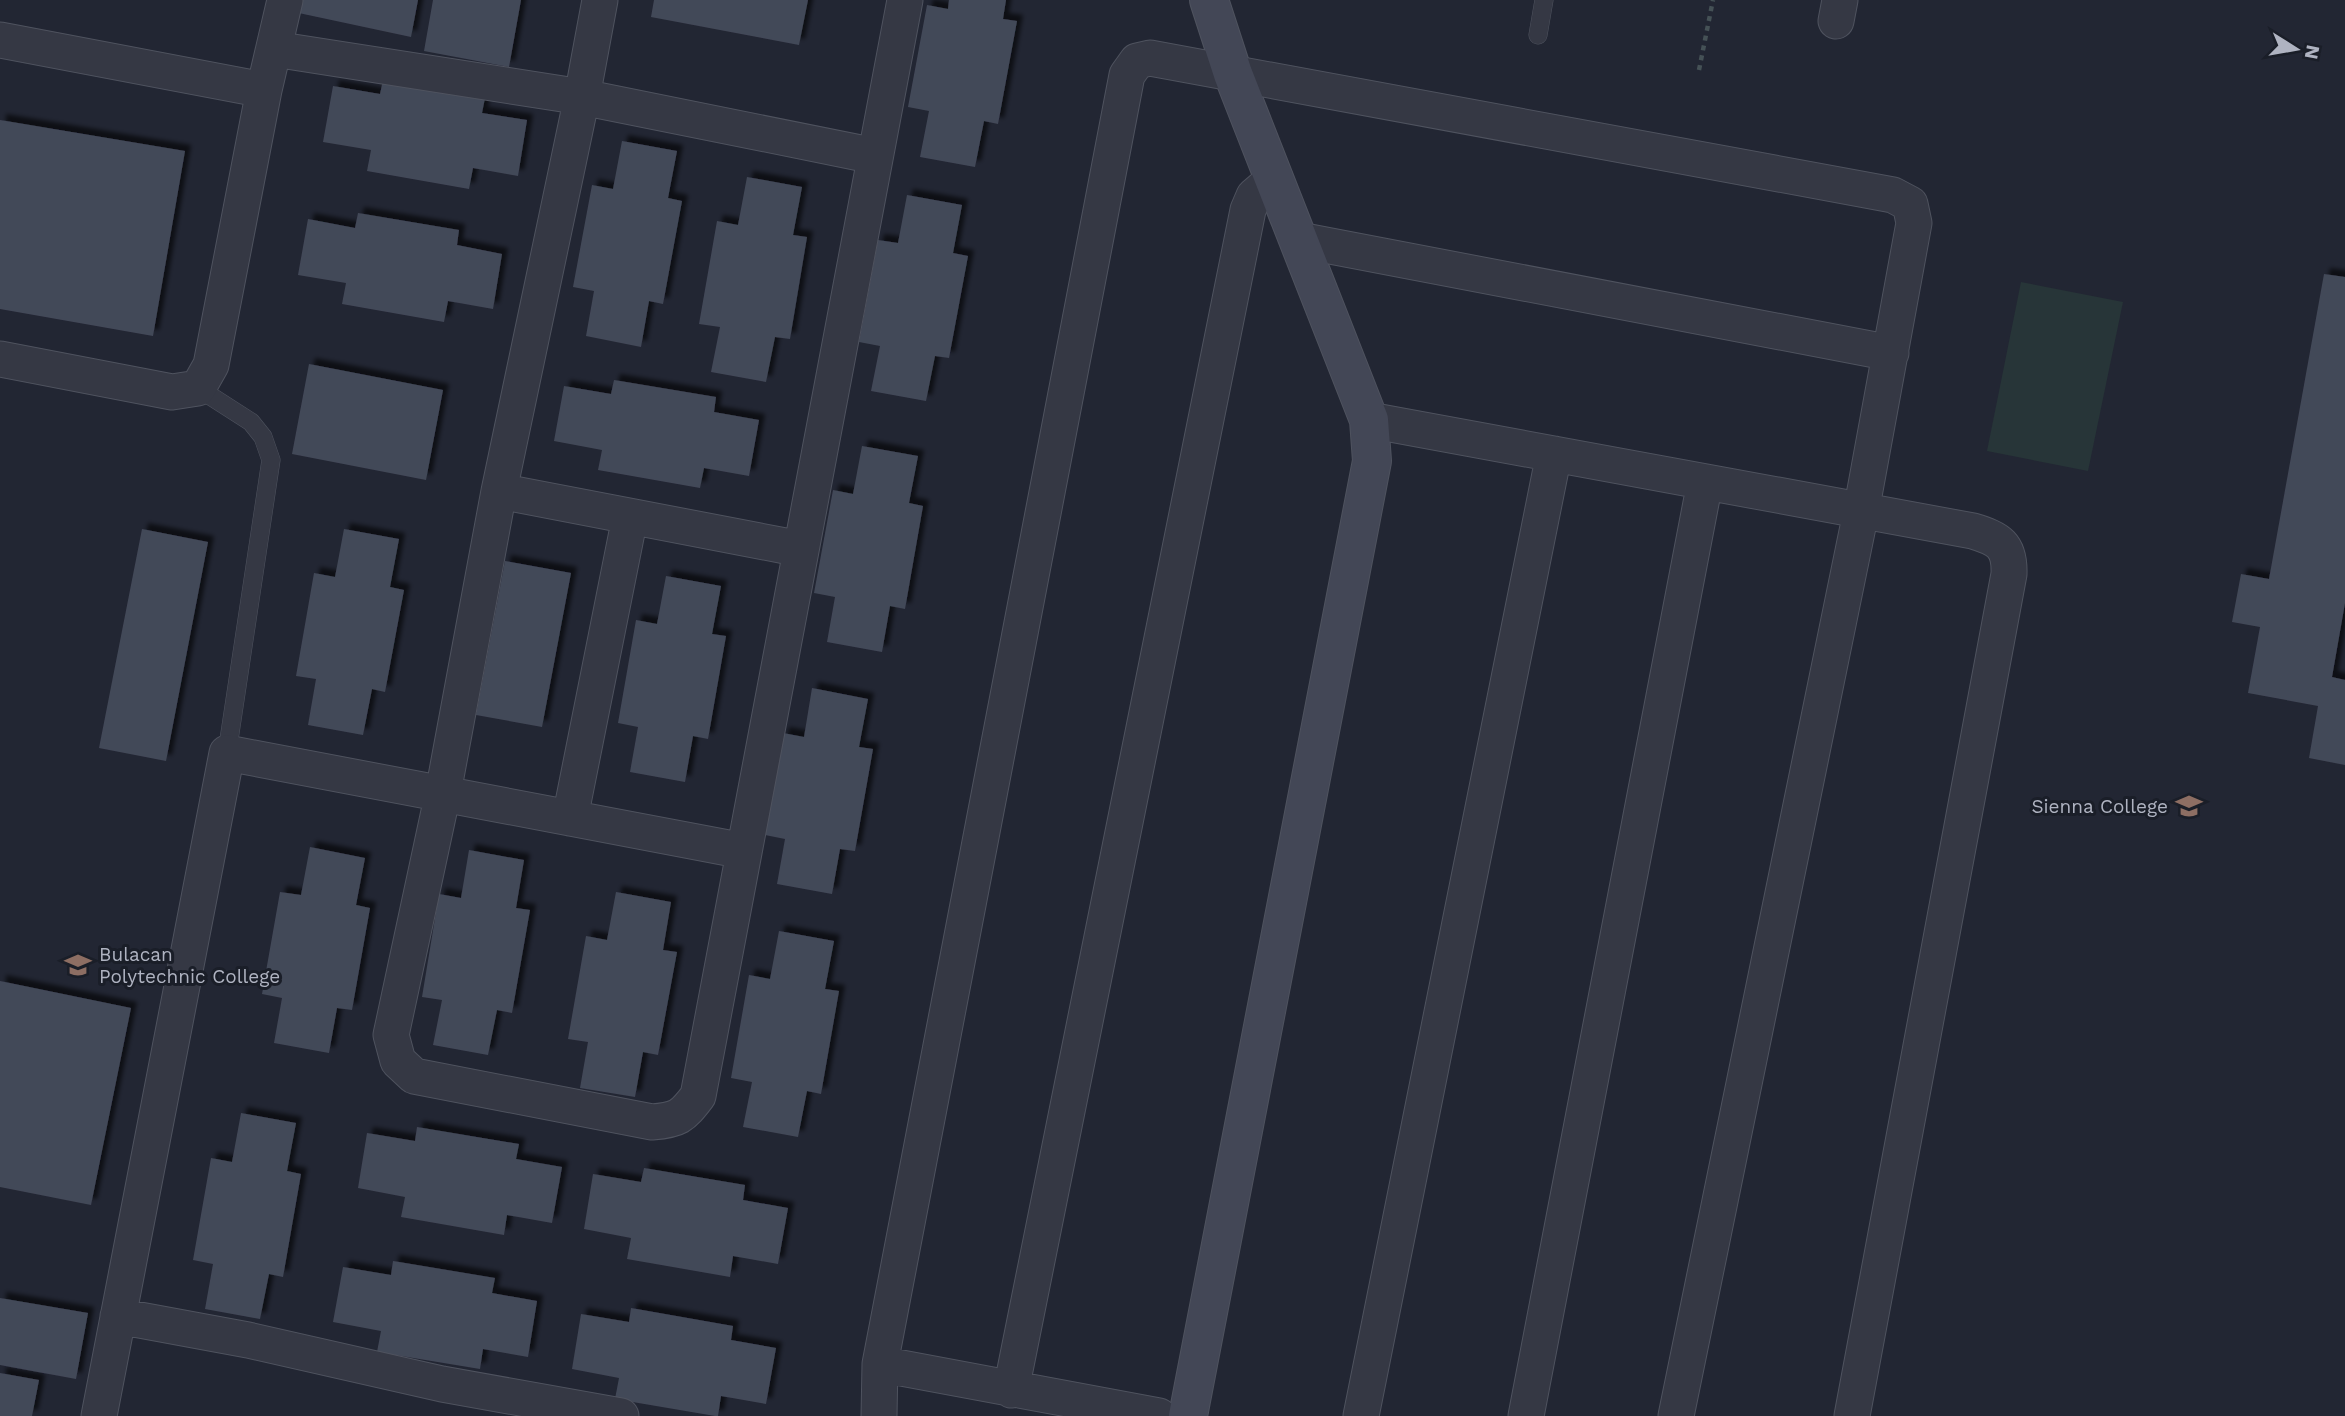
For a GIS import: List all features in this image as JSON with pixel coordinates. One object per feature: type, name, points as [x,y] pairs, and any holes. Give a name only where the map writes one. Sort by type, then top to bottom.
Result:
[{"type":"street","points":[[0,359],[172,392],[198,388],[211,365],[264,90],[285,0]]},
{"type":"street","points":[[600,0],[499,491],[443,793],[391,1035],[398,1060],[414,1076],[652,1122],[675,1120],[698,1096],[905,0]]},
{"type":"street","points":[[1188,1416],[1373,461],[1369,420],[1233,74],[1209,0]]},
{"type":"street","points":[[0,40],[264,90]]},
{"type":"street","points":[[274,49],[582,97],[875,156]]},
{"type":"street","points":[[879,1416],[880,1364],[1127,75],[1137,61],[1150,58],[1893,195],[1910,204],[1914,223],[1861,512],[1676,1416]]},
{"type":"street","points":[[1011,1390],[1248,210],[1254,196],[1275,178]]},
{"type":"street","points":[[1300,240],[1891,353]]},
{"type":"street","points":[[1369,420],[1981,533],[2003,544],[2010,557],[1852,1416]]},
{"type":"street","points":[[1362,1416],[1554,454]]},
{"type":"street","points":[[1526,1416],[1705,482]]},
{"type":"street","points":[[499,491],[801,549]]},
{"type":"street","points":[[570,818],[630,517]]},
{"type":"street","points":[[99,1416],[227,753],[744,851]]},
{"type":"street","points":[[118,1316],[248,1340],[442,1384],[621,1416]]},
{"type":"street","points":[[880,1364],[1159,1416]]},
{"type":"lane","points":[[1538,35],[1545,0]]},
{"type":"lane","points":[[198,388],[251,422],[263,437],[271,460],[227,753]]},
{"type":"path","points":[[1699,69],[1713,0]]},
{"type":"shaded area","points":[[2021,282],[2123,302],[2088,471],[1987,451]]},
{"type":"building","points":[[297,0],[418,0],[411,37],[294,12]]},
{"type":"building","points":[[433,0],[521,0],[509,67],[424,51]]},
{"type":"building","points":[[654,0],[808,0],[799,45],[651,17]]},
{"type":"building","points":[[949,0],[1006,0],[1003,19],[1017,21],[998,124],[984,121],[975,167],[920,157],[929,111],[908,107],[927,5],[948,9]]},
{"type":"building","points":[[383,80],[485,98],[482,113],[527,120],[518,176],[473,168],[469,189],[367,171],[371,150],[323,142],[333,86],[380,94]]},
{"type":"building","points":[[0,120],[185,151],[153,336],[0,309]]},
{"type":"building","points":[[622,141],[677,151],[668,198],[682,201],[663,304],[649,301],[641,347],[586,336],[594,291],[573,287],[592,185],[613,189]]},
{"type":"building","points":[[747,177],[802,187],[793,235],[807,237],[790,339],[775,337],[766,382],[711,372],[720,327],[699,324],[717,221],[738,225]]},
{"type":"building","points":[[907,195],[962,205],[953,253],[968,256],[949,358],[935,356],[926,401],[871,391],[880,346],[859,342],[878,240],[898,243]]},
{"type":"building","points":[[358,213],[459,230],[457,245],[502,254],[493,309],[448,301],[444,322],[342,304],[346,283],[298,275],[308,219],[355,228]]},
{"type":"building","points":[[2324,274],[2345,277],[2345,603],[2332,677],[2345,680],[2345,765],[2309,758],[2318,706],[2248,693],[2260,627],[2232,622],[2241,574],[2269,579]]},
{"type":"building","points":[[309,364],[443,390],[426,480],[292,454]]},
{"type":"building","points":[[614,380],[716,397],[714,412],[759,420],[749,476],[704,468],[700,488],[598,470],[602,450],[554,441],[564,386],[611,394]]},
{"type":"building","points":[[862,446],[918,456],[909,503],[923,506],[905,609],[890,606],[882,652],[827,642],[835,597],[814,593],[833,490],[853,494]]},
{"type":"building","points":[[142,529],[208,542],[166,761],[99,748]]},
{"type":"building","points":[[344,529],[399,539],[390,587],[404,590],[385,692],[372,689],[363,735],[308,725],[316,679],[296,676],[314,573],[335,577]]},
{"type":"building","points":[[505,561],[571,573],[542,727],[476,715]]},
{"type":"building","points":[[666,576],[721,586],[712,634],[726,636],[708,739],[693,736],[685,782],[630,772],[638,727],[618,723],[636,620],[657,624]]},
{"type":"building","points":[[812,688],[868,699],[859,747],[873,749],[855,851],[840,849],[832,894],[777,884],[785,839],[765,835],[783,733],[804,737]]},
{"type":"building","points":[[310,847],[365,858],[356,905],[370,908],[352,1010],[337,1008],[329,1053],[274,1043],[282,998],[262,994],[280,892],[301,895]]},
{"type":"building","points":[[469,850],[524,860],[516,908],[530,910],[512,1013],[497,1010],[488,1055],[433,1045],[442,1000],[422,997],[439,894],[461,898]]},
{"type":"building","points":[[616,892],[671,902],[663,950],[677,952],[658,1055],[643,1052],[635,1097],[580,1088],[588,1042],[568,1039],[586,936],[607,940]]},
{"type":"building","points":[[779,931],[834,941],[825,989],[839,991],[821,1094],[807,1091],[798,1137],[743,1127],[752,1082],[731,1078],[749,975],[770,979]]},
{"type":"building","points":[[0,981],[131,1008],[91,1205],[0,1187]]},
{"type":"building","points":[[241,1113],[296,1123],[287,1171],[301,1174],[283,1277],[269,1274],[260,1319],[205,1309],[213,1264],[193,1260],[211,1158],[232,1162]]},
{"type":"building","points":[[417,1127],[519,1144],[516,1159],[562,1167],[552,1223],[507,1215],[504,1235],[401,1217],[405,1197],[358,1188],[367,1133],[415,1141]]},
{"type":"building","points":[[644,1168],[745,1185],[743,1200],[788,1208],[778,1264],[733,1256],[730,1277],[627,1259],[631,1238],[584,1229],[593,1174],[641,1182]]},
{"type":"building","points":[[393,1261],[495,1278],[492,1293],[537,1301],[528,1357],[483,1349],[480,1369],[377,1352],[381,1331],[333,1322],[343,1267],[391,1275]]},
{"type":"building","points":[[0,1298],[88,1313],[76,1379],[0,1365]]},
{"type":"building","points":[[631,1308],[733,1326],[731,1340],[776,1348],[766,1404],[721,1396],[718,1416],[715,1416],[615,1399],[619,1378],[572,1369],[581,1314],[629,1322]]},
{"type":"building","points":[[0,1373],[39,1380],[32,1416],[0,1416]]},
{"type":"place","name":"Sienna College","points":[[2189,806]]},
{"type":"place","name":"Bulacan Polytechnic College","points":[[78,965]]}]
